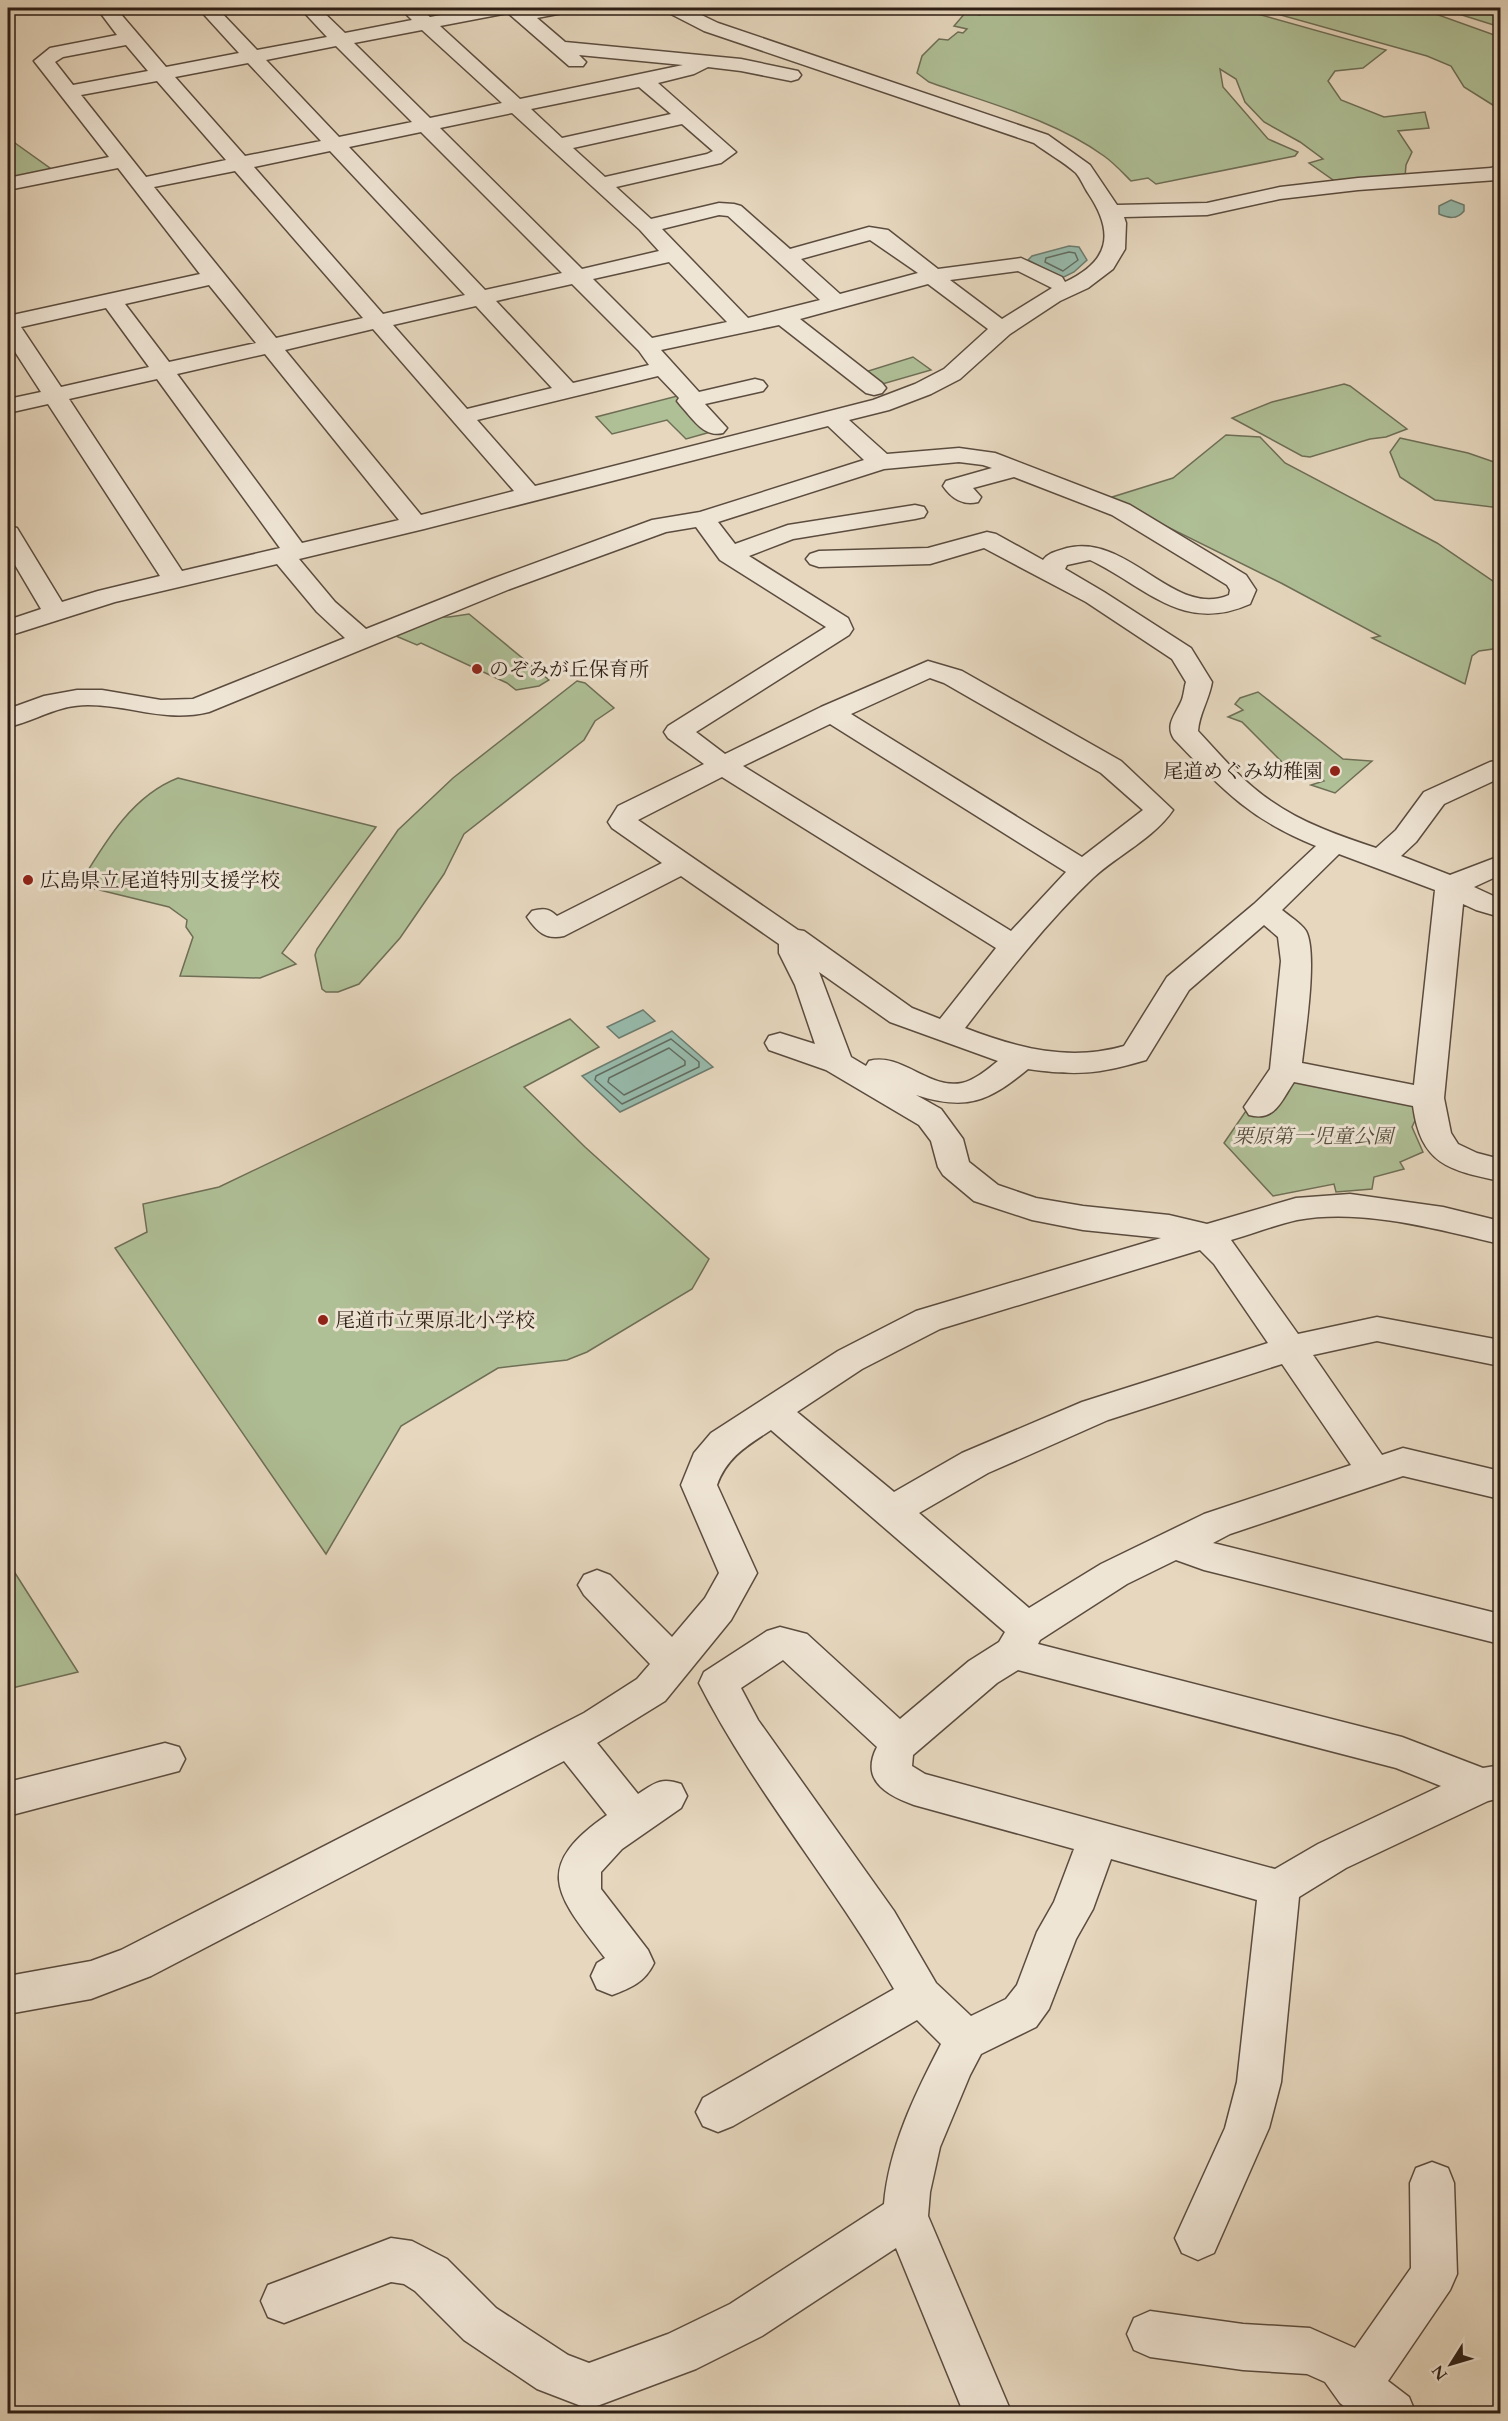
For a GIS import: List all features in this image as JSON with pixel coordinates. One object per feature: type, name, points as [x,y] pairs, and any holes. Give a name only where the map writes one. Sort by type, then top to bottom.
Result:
[{"type":"street","points":[[113,8],[108,11],[130,38],[530,495]]},
{"type":"street","points":[[207,8],[337,143],[568,391]]},
{"type":"street","points":[[309,8],[647,346],[663,368],[692,398],[689,401]]},
{"type":"street","points":[[409,8],[647,226],[742,324]]},
{"type":"street","points":[[68,92],[505,8]]},
{"type":"street","points":[[518,11],[561,8]]},
{"type":"street","points":[[8,628],[55,611],[530,495],[833,418],[902,397],[952,374],[1002,329],[1052,296],[1080,283],[1105,264],[1114,249],[1115,224],[1111,211],[1083,169],[1041,139],[711,27],[674,8]]},
{"type":"street","points":[[518,11],[606,88]]},
{"type":"street","points":[[130,38],[57,52],[44,61],[140,184],[415,524]]},
{"type":"street","points":[[560,48],[741,65],[791,75]]},
{"type":"street","points":[[140,184],[643,80],[687,70],[704,62]]},
{"type":"street","points":[[600,184],[714,159],[726,152],[643,80]]},
{"type":"street","points":[[557,145],[685,117]]},
{"type":"street","points":[[8,184],[122,161]]},
{"type":"street","points":[[1111,211],[1207,209],[1280,193],[1358,184],[1497,174],[1500,170]]},
{"type":"street","points":[[647,226],[719,208],[734,210],[839,302],[866,318]]},
{"type":"street","points":[[786,257],[869,233],[880,236],[928,270],[931,276],[1002,329]]},
{"type":"street","points":[[8,406],[674,254]]},
{"type":"street","points":[[647,346],[783,317],[931,276],[1021,264],[1054,282]]},
{"type":"street","points":[[175,580],[52,395],[8,323],[214,276]]},
{"type":"street","points":[[111,300],[326,607],[363,640]]},
{"type":"street","points":[[783,317],[852,373],[874,387]]},
{"type":"street","points":[[462,417],[663,368]]},
{"type":"street","points":[[689,401],[755,386]]},
{"type":"street","points":[[689,401],[715,428]]},
{"type":"street","points":[[833,418],[881,462]]},
{"type":"street","points":[[8,719],[37,706],[77,698],[99,698],[164,710],[199,706],[661,525],[703,519],[881,462],[959,455],[987,458],[1129,513],[1236,580],[1243,590],[1241,599],[1228,608],[1200,609],[1173,597],[1094,553],[1076,554],[1056,560],[1051,572]]},
{"type":"street","points":[[969,497],[956,486],[1016,469]]},
{"type":"street","points":[[729,555],[788,532],[915,512]]},
{"type":"street","points":[[703,519],[729,555],[761,578],[823,612],[839,624],[840,629],[678,732],[722,765],[1014,946]]},
{"type":"street","points":[[8,533],[55,611]]},
{"type":"street","points":[[819,559],[930,556],[987,539],[1095,597],[1182,654],[1199,681],[1195,701],[1185,717],[1184,733],[1235,785],[1269,813],[1334,844],[1381,859],[1500,908]]},
{"type":"street","points":[[946,1032],[1014,946],[1084,871],[1145,824],[1159,810],[1112,767],[953,677],[928,669],[831,713],[628,812],[622,822],[902,1015],[946,1032],[1022,1058],[1063,1064],[1104,1062],[1135,1053],[1178,984],[1264,910],[1334,844]]},
{"type":"street","points":[[831,713],[1084,871]]},
{"type":"street","points":[[1381,859],[1406,836],[1434,798],[1500,768]]},
{"type":"street","points":[[542,917],[554,929],[683,864]]},
{"type":"street","points":[[1450,886],[1500,865]]},
{"type":"street","points":[[1450,886],[1428,1098],[1431,1126],[1445,1152],[1455,1158],[1500,1170]]},
{"type":"street","points":[[1260,1107],[1286,1070],[1296,961],[1293,934],[1264,910]]},
{"type":"street","points":[[793,938],[794,953],[810,985],[836,1060]]},
{"type":"street","points":[[780,1043],[836,1060],[930,1117],[947,1139],[954,1167],[986,1193],[1032,1209],[1083,1218],[1169,1227],[1207,1236],[1226,1256],[1374,1472]]},
{"type":"street","points":[[836,1060],[847,1054],[946,1093],[969,1093],[993,1081],[1022,1058]]},
{"type":"street","points":[[1286,1070],[1428,1098]]},
{"type":"street","points":[[8,1995],[91,1980],[136,1963],[598,1724],[651,1690],[718,1609],[738,1573],[699,1485],[707,1463],[724,1443],[771,1410],[850,1360],[928,1320],[1296,1209],[1350,1205],[1443,1219],[1500,1232]]},
{"type":"street","points":[[892,1511],[975,1463],[1095,1411],[1289,1349],[1377,1329],[1500,1353]]},
{"type":"street","points":[[771,1410],[892,1511],[1020,1641],[1402,1753],[1491,1783]]},
{"type":"street","points":[[1491,1783],[1332,1856],[1279,1888],[914,1788],[892,1774],[892,1756],[899,1743],[1020,1641],[1113,1574],[1217,1524],[1403,1462],[1500,1485]]},
{"type":"street","points":[[1173,1545],[1204,1555],[1500,1629]]},
{"type":"street","points":[[597,1585],[673,1663]]},
{"type":"street","points":[[899,1743],[793,1645],[780,1642],[718,1683],[744,1731],[879,1924],[921,1996],[966,2040]]},
{"type":"street","points":[[569,1738],[634,1819]]},
{"type":"street","points":[[8,1799],[165,1759]]},
{"type":"street","points":[[612,1976],[633,1963],[581,1894],[580,1866],[608,1837],[667,1796]]},
{"type":"street","points":[[988,2414],[905,2216],[906,2198],[916,2146],[940,2089],[966,2040],[1021,2013],[1034,1996],[1058,1932],[1072,1909],[1098,1838]]},
{"type":"street","points":[[1197,2238],[1247,2128],[1258,2082],[1279,1888]]},
{"type":"street","points":[[718,2112],[921,1996]]},
{"type":"street","points":[[1357,2385],[1434,2274],[1432,2183]]},
{"type":"street","points":[[284,2301],[391,2260],[412,2263],[431,2275],[480,2324],[554,2373],[589,2386],[679,2353],[746,2320],[905,2216]]},
{"type":"street","points":[[1150,2334],[1243,2347],[1310,2351],[1342,2366],[1357,2385],[1392,2414]]},
{"type":"green space","points":[[990,8],[1236,8],[1386,50],[1363,68],[1335,71],[1328,81],[1341,100],[1384,117],[1425,112],[1429,128],[1398,131],[1412,152],[1406,165],[1405,177],[1336,182],[1309,163],[1323,159],[1300,142],[1264,122],[1245,102],[1236,79],[1220,69],[1223,87],[1268,139],[1298,152],[1295,156],[1156,184],[1148,178],[1131,181],[1104,156],[1063,132],[1019,113],[929,82],[917,73],[922,56],[939,39],[948,40],[958,32],[963,33],[967,29],[954,26],[966,12],[980,15]]},
{"type":"green space","points":[[1256,8],[1419,8],[1500,37],[1500,124],[1495,122],[1496,107],[1464,87],[1451,66],[1427,56]]},
{"type":"green space","points":[[1440,8],[1500,8],[1500,27],[1446,10]]},
{"type":"green space","points":[[8,138],[54,171],[8,181]]},
{"type":"green space","points":[[913,357],[931,370],[879,385],[862,373]]},
{"type":"green space","points":[[1344,384],[1350,386],[1407,429],[1386,437],[1370,439],[1310,457],[1302,456],[1232,418],[1272,402]]},
{"type":"green space","points":[[681,395],[714,431],[686,439],[667,420],[612,434],[596,417]]},
{"type":"green space","points":[[1226,435],[1260,437],[1285,463],[1437,543],[1500,586],[1500,648],[1479,651],[1472,656],[1465,684],[1372,638],[1380,636],[1281,583],[1109,498],[1173,478]]},
{"type":"green space","points":[[1400,438],[1468,453],[1500,464],[1500,508],[1435,500],[1400,477],[1390,452]]},
{"type":"green space","points":[[469,614],[549,680],[539,686],[516,690],[507,683],[421,643],[417,645],[391,634],[434,617]]},
{"type":"green space","points":[[577,681],[585,683],[614,708],[595,721],[584,740],[464,834],[444,874],[400,938],[359,984],[338,992],[326,992],[322,989],[315,955],[317,949],[398,830],[453,778]]},
{"type":"green space","points":[[1258,692],[1343,759],[1372,761],[1335,793],[1311,785],[1324,781],[1305,761],[1286,766],[1242,722],[1228,717],[1243,710],[1235,704],[1240,698]]},
{"type":"green space","points":[[178,778],[376,827],[282,953],[296,964],[260,978],[180,976],[193,937],[186,927],[187,920],[169,907],[79,885],[120,823],[146,797],[161,786]]},
{"type":"green space","points":[[570,1019],[599,1047],[524,1087],[585,1147],[709,1259],[692,1289],[587,1352],[567,1360],[498,1368],[401,1426],[326,1554],[115,1248],[147,1232],[143,1204],[219,1187]]},
{"type":"green space","name":"栗原第一児童公園","points":[[1294,1081],[1411,1102],[1421,1108],[1412,1127],[1423,1152],[1400,1162],[1404,1169],[1374,1177],[1372,1189],[1336,1192],[1334,1184],[1273,1196],[1224,1143],[1250,1105]]},
{"type":"green space","points":[[8,1562],[78,1672],[8,1689]]},
{"type":"water","points":[[1451,200],[1464,205],[1464,211],[1452,217],[1439,214],[1439,206]]},
{"type":"water","points":[[1069,246],[1079,247],[1087,260],[1074,272],[1062,278],[1028,260],[1032,256]]},
{"type":"water","points":[[643,1010],[655,1021],[619,1038],[607,1027]]},
{"type":"water","points":[[672,1031],[713,1067],[620,1112],[582,1076]]},
{"type":"place","name":"のぞみが丘保育所","points":[[477,669]]},
{"type":"place","name":"尾道めぐみ幼稚園","points":[[1335,771]]},
{"type":"place","name":"広島県立尾道特別支援学校","points":[[28,880]]},
{"type":"place","name":"尾道市立栗原北小学校","points":[[323,1320]]}]
